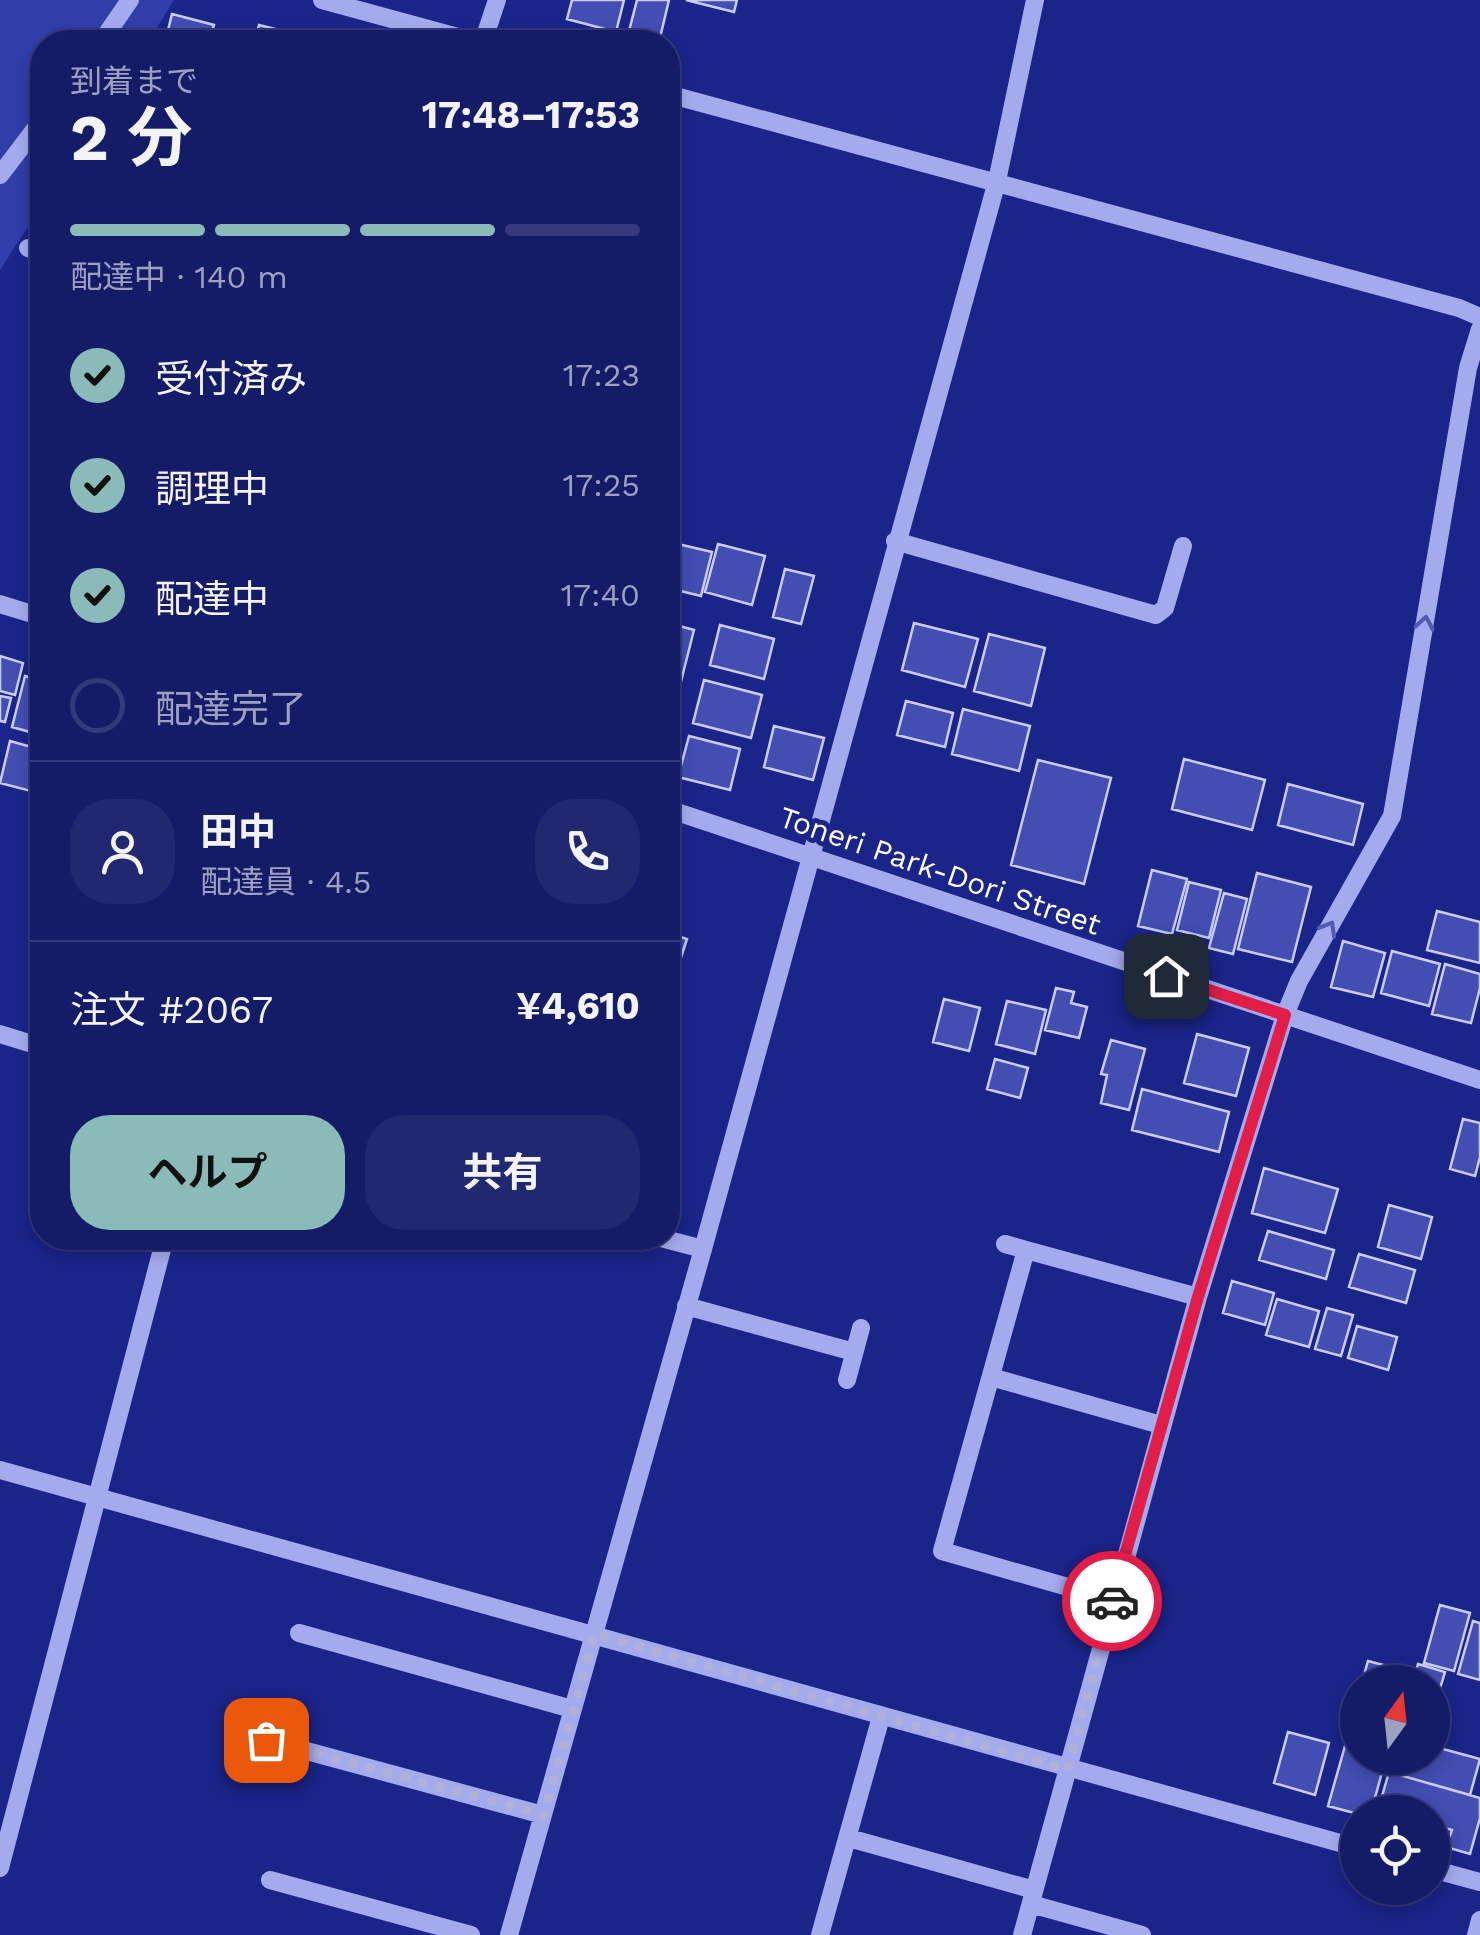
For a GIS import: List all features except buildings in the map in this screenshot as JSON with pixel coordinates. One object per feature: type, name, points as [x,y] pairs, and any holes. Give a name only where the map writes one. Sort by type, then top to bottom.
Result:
[{"type":"street","points":[[109,30],[130,0]]},
{"type":"street","points":[[322,0],[435,30]]},
{"type":"street","points":[[485,30],[497,0]]},
{"type":"street","points":[[509,1935],[997,182],[1035,0]]},
{"type":"street","points":[[680,97],[1440,303],[1480,318]]},
{"type":"street","points":[[0,175],[30,136]]},
{"type":"street","points":[[1022,1935],[1198,1297],[1285,1015],[1299,981],[1392,816],[1468,368],[1480,330]]},
{"type":"street","points":[[895,541],[1156,615],[1165,608],[1183,546]]},
{"type":"street","points":[[0,604],[30,613]]},
{"type":"street","name":"Toneri Park-Dori Street","points":[[680,812],[1480,1080]]},
{"type":"street","points":[[0,1034],[30,1043]]},
{"type":"street","points":[[680,1243],[703,1249]]},
{"type":"street","points":[[1005,1244],[1198,1297]]},
{"type":"street","points":[[0,1868],[161,1250]]},
{"type":"street","points":[[1026,1250],[942,1551],[1112,1600]]},
{"type":"street","points":[[686,1306],[854,1352]]},
{"type":"street","points":[[847,1380],[861,1328]]},
{"type":"street","points":[[991,1377],[1162,1425]]},
{"type":"street","points":[[0,1470],[1340,1843]]},
{"type":"street","points":[[299,1633],[572,1709]]},
{"type":"street","points":[[820,1935],[881,1716]]},
{"type":"street","points":[[266,1740],[544,1815]]},
{"type":"street","points":[[849,1838],[1142,1935]]},
{"type":"street","points":[[1450,1874],[1480,1882]]},
{"type":"street","points":[[270,1880],[471,1935]]},
{"type":"street","points":[[1476,1935],[1480,1920]]},
{"type":"shaded area","points":[[0,0],[174,0],[155,30],[30,30],[30,224],[0,270]]},
{"type":"way so far","points":[[266,1740],[544,1815],[595,1634],[1068,1770],[1112,1601]]},
{"type":"route","points":[[1112,1601],[1198,1297],[1285,1015],[1166,976]]}]
